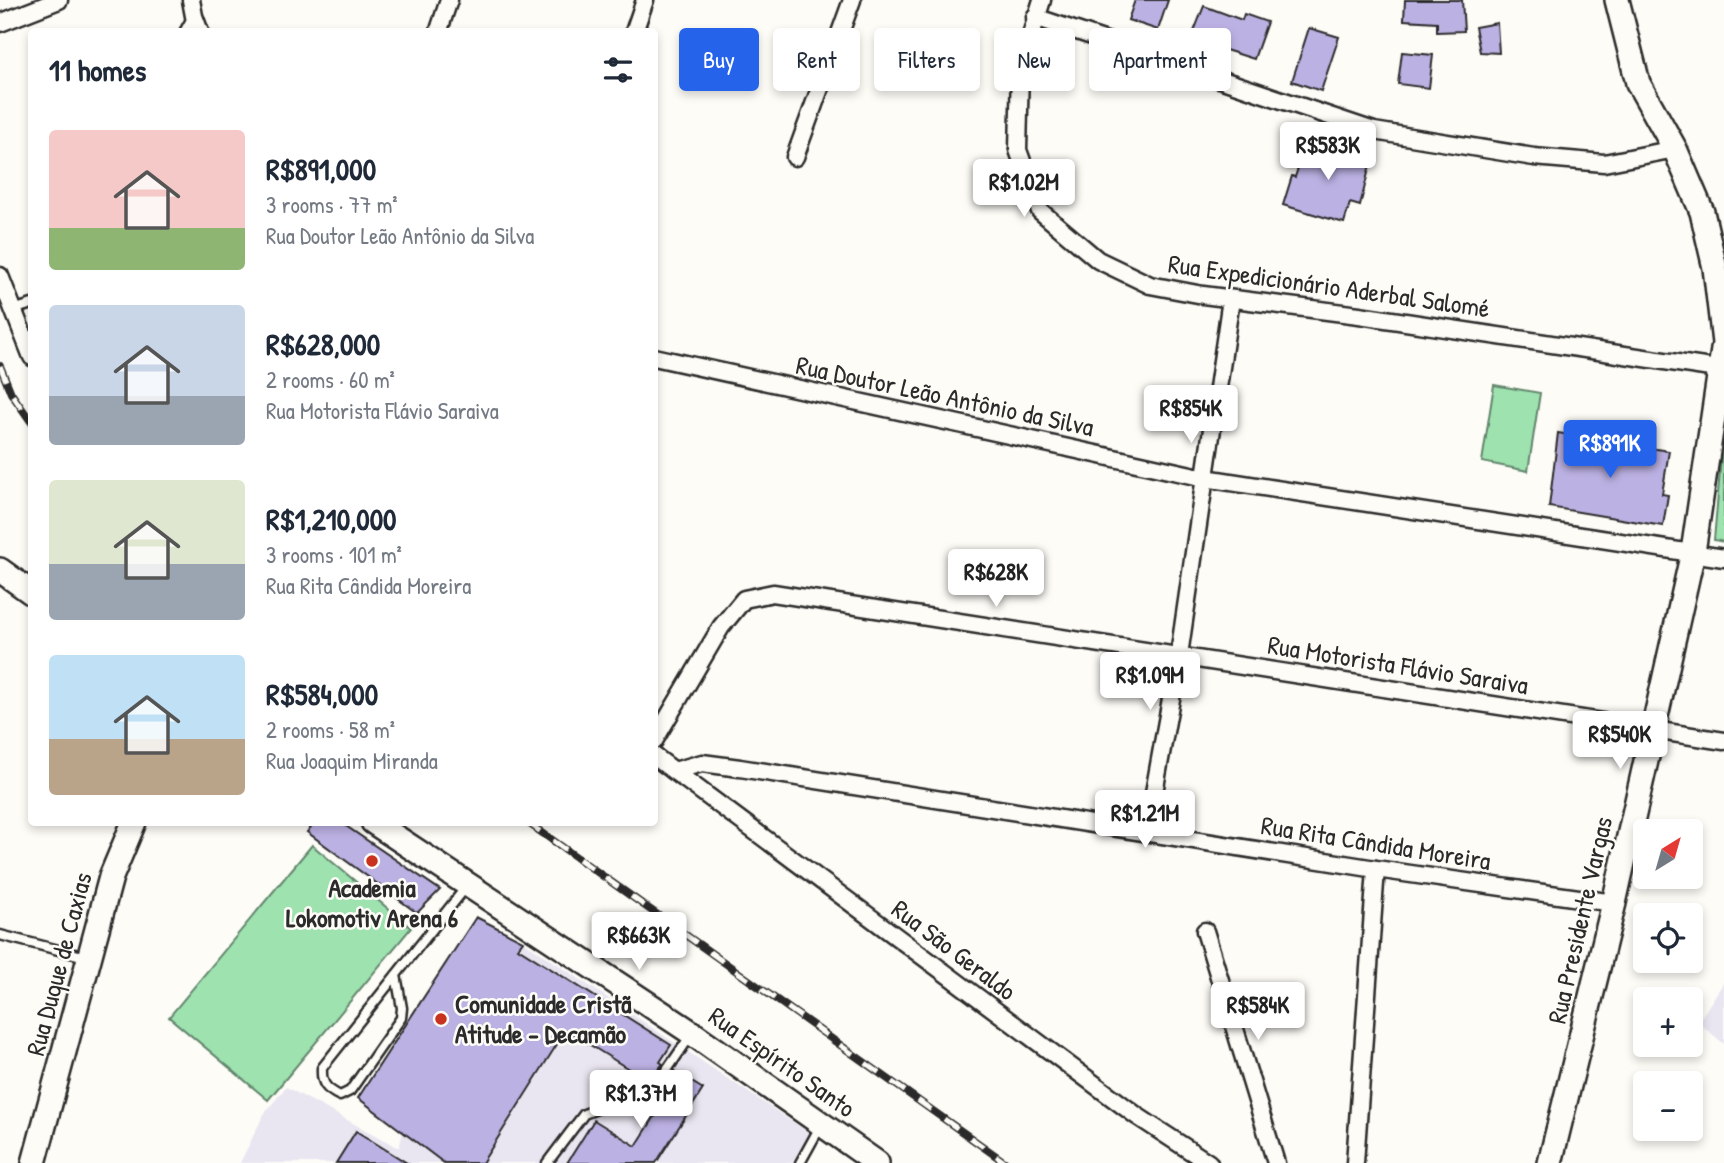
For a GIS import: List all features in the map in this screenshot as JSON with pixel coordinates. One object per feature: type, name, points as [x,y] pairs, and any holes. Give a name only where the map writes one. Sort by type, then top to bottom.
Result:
[{"type":"street","points":[[0,23],[59,0]]},
{"type":"street","points":[[440,28],[449,0]]},
{"type":"street","points":[[635,28],[645,0]]},
{"type":"street","points":[[795,158],[852,0]]},
{"type":"street","name":"Rua Expedicionário Aderbal Salomé","points":[[1042,0],[1020,70],[1018,150],[1041,211],[1098,260],[1150,285],[1722,370]]},
{"type":"street","name":"Rua Presidente Vargas","points":[[1550,1163],[1614,903],[1693,552],[1724,343],[1715,268],[1702,212],[1675,149],[1638,83],[1617,0]]},
{"type":"street","points":[[1035,17],[1374,131],[1534,158],[1604,163],[1675,149]]},
{"type":"street","points":[[0,276],[28,346]]},
{"type":"street","points":[[1147,831],[1179,655],[1231,299]]},
{"type":"street","name":"Rua Doutor Leão Antônio da Silva","points":[[658,358],[1205,478],[1724,558]]},
{"type":"street","points":[[0,570],[28,590]]},
{"type":"street","name":"Rua Motorista Flávio Saraiva","points":[[658,734],[721,627],[744,599],[773,593],[1724,741]]},
{"type":"street","name":"Rua São Geraldo","points":[[658,759],[1137,1116],[1209,1163]]},
{"type":"street","name":"Rua Rita Cândida Moreira","points":[[674,771],[702,763],[740,768],[1376,869],[1614,903]]},
{"type":"street","name":"Rua Duque de Caxias","points":[[34,1163],[111,877],[132,826]]},
{"type":"street","name":"Rua Espírito Santo","points":[[379,826],[692,1033],[877,1163]]},
{"type":"street","points":[[1355,1163],[1376,869]]},
{"type":"street","points":[[1205,931],[1276,1163]]},
{"type":"lane","points":[[13,310],[28,305]]},
{"type":"lane","points":[[396,975],[402,1008],[401,1018],[350,1091],[340,1096],[327,1090],[321,1080],[322,1068],[396,975],[468,885]]},
{"type":"lane","points":[[0,935],[89,957]]},
{"type":"lane","points":[[547,1163],[584,1114],[651,1088],[665,1073],[692,1033]]},
{"type":"lane","points":[[800,1163],[821,1125]]},
{"type":"shaded area","points":[[523,941],[809,1133],[792,1163],[240,1163],[264,1114],[286,1087],[399,1148],[403,1132]]},
{"type":"shaded area","points":[[1724,982],[1724,1044],[1703,1026],[1703,1014]]},
{"type":"green space","points":[[1494,385],[1540,393],[1528,471],[1482,462]]},
{"type":"green space","points":[[1724,424],[1724,542],[1714,540]]},
{"type":"green space","points":[[312,845],[411,928],[268,1100],[169,1017]]},
{"type":"building","points":[[1135,0],[1168,0],[1159,28],[1128,20]]},
{"type":"building","points":[[1405,0],[1462,0],[1464,31],[1437,32],[1437,22],[1404,20]]},
{"type":"building","points":[[1204,6],[1242,20],[1244,14],[1267,22],[1254,59],[1231,52],[1231,28],[1195,28]]},
{"type":"building","points":[[1497,23],[1499,53],[1480,52],[1475,27]]},
{"type":"building","points":[[1309,28],[1339,37],[1321,91],[1292,81]]},
{"type":"building","points":[[1402,52],[1433,55],[1429,88],[1398,84]]},
{"type":"building","points":[[1307,141],[1358,157],[1360,149],[1373,152],[1360,206],[1350,203],[1344,223],[1283,205]]},
{"type":"building","points":[[1558,433],[1669,451],[1662,494],[1668,495],[1663,526],[1549,507]]},
{"type":"building","name":"Academia Lokomotiv Arena 6","points":[[312,826],[346,826],[440,890],[417,913],[307,832]]},
{"type":"building","points":[[476,917],[523,941],[518,948],[671,1045],[660,1062],[663,1064],[648,1081],[566,1030],[482,1163],[444,1163],[358,1098]]},
{"type":"building","points":[[674,1071],[703,1089],[656,1163],[567,1163],[594,1120],[636,1146],[669,1094],[660,1088]]},
{"type":"building","points":[[356,1131],[407,1163],[336,1163]]},
{"type":"railway","points":[[0,366],[11,393],[28,417]]},
{"type":"railway","points":[[533,826],[1006,1163]]},
{"type":"place","name":"Academia Lokomotiv Arena 6","points":[[372,861]]},
{"type":"place","name":"Comunidade Cristã Atitude - Decamão","points":[[441,1019]]}]
